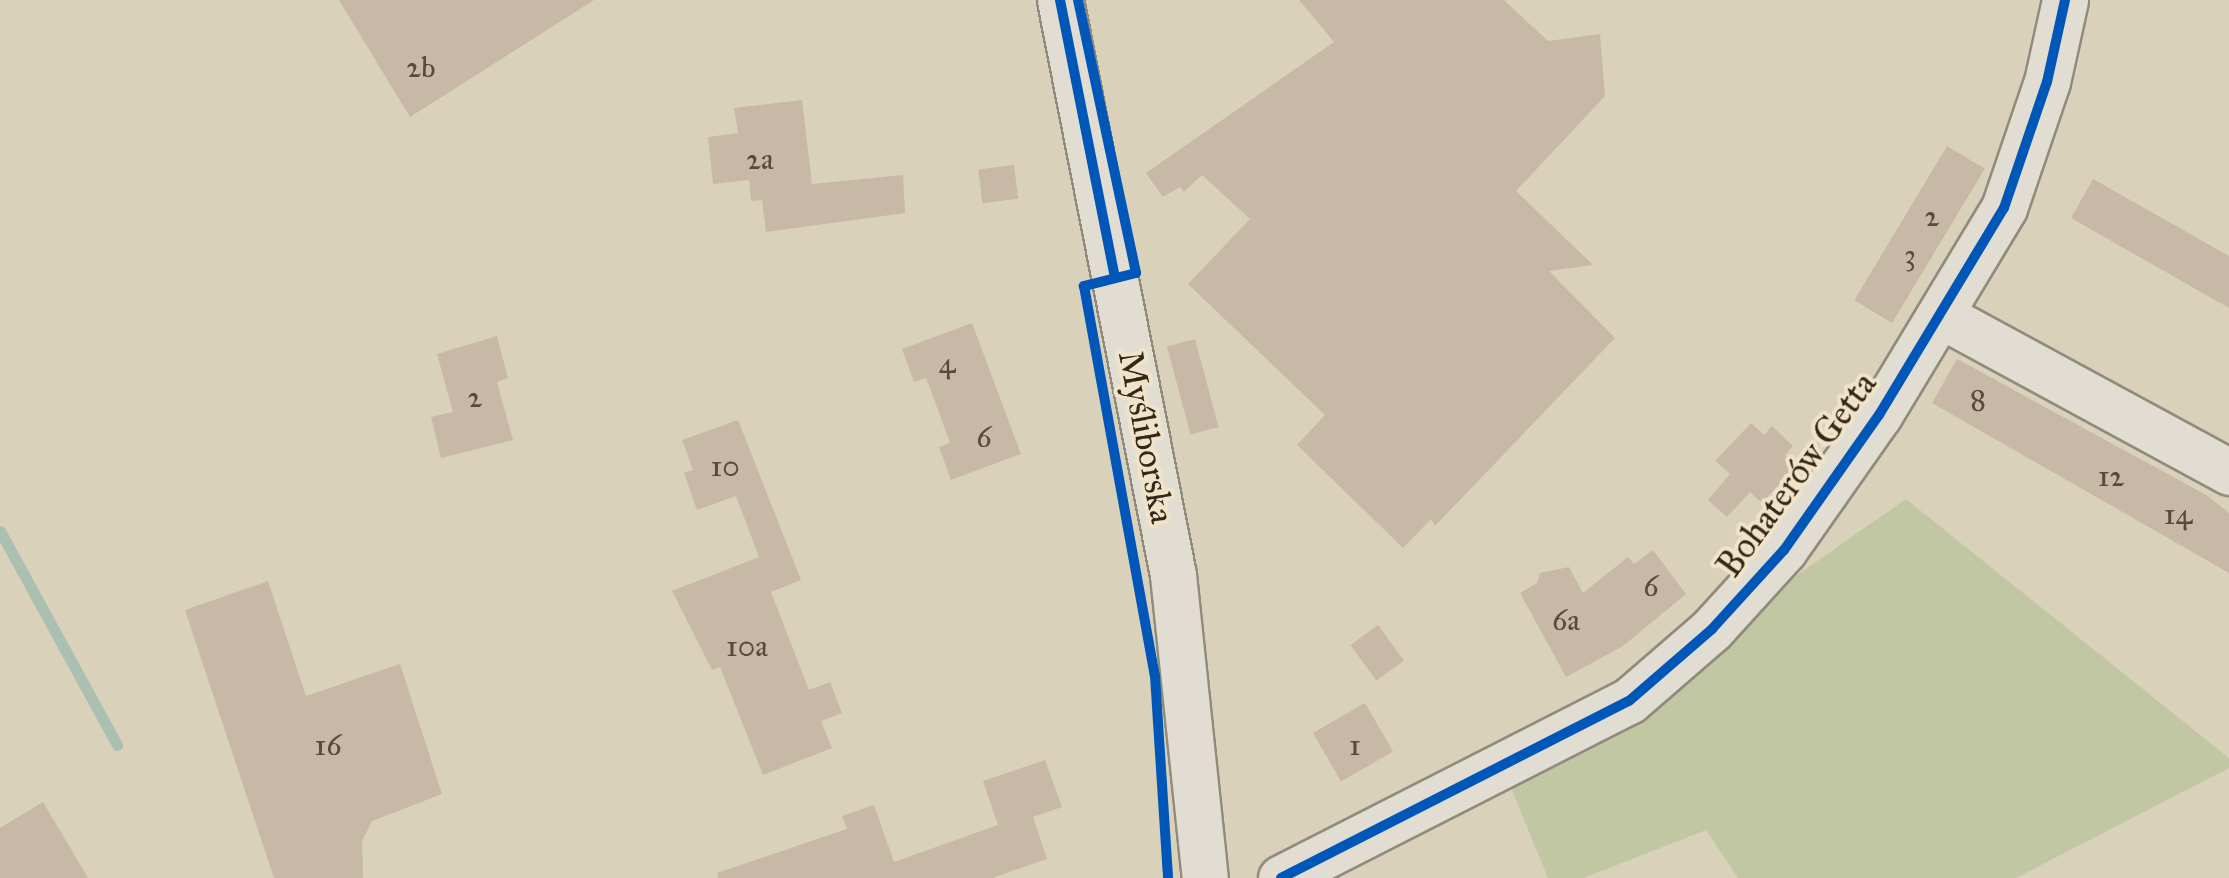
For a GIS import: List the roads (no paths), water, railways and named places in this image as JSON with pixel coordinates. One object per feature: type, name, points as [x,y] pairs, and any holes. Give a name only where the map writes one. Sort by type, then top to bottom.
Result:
[{"type":"street","name":"Myśliborska","points":[[1060,0],[1173,575],[1205,878]]},
{"type":"street","name":"Bohaterów Getta","points":[[1281,878],[1629,701],[1712,629],[1784,550],[1942,316],[2004,208],[2047,82],[2066,0]]},
{"type":"street","points":[[1942,316],[2229,472]]},
{"type":"waterway","points":[[0,531],[117,745]]}]
